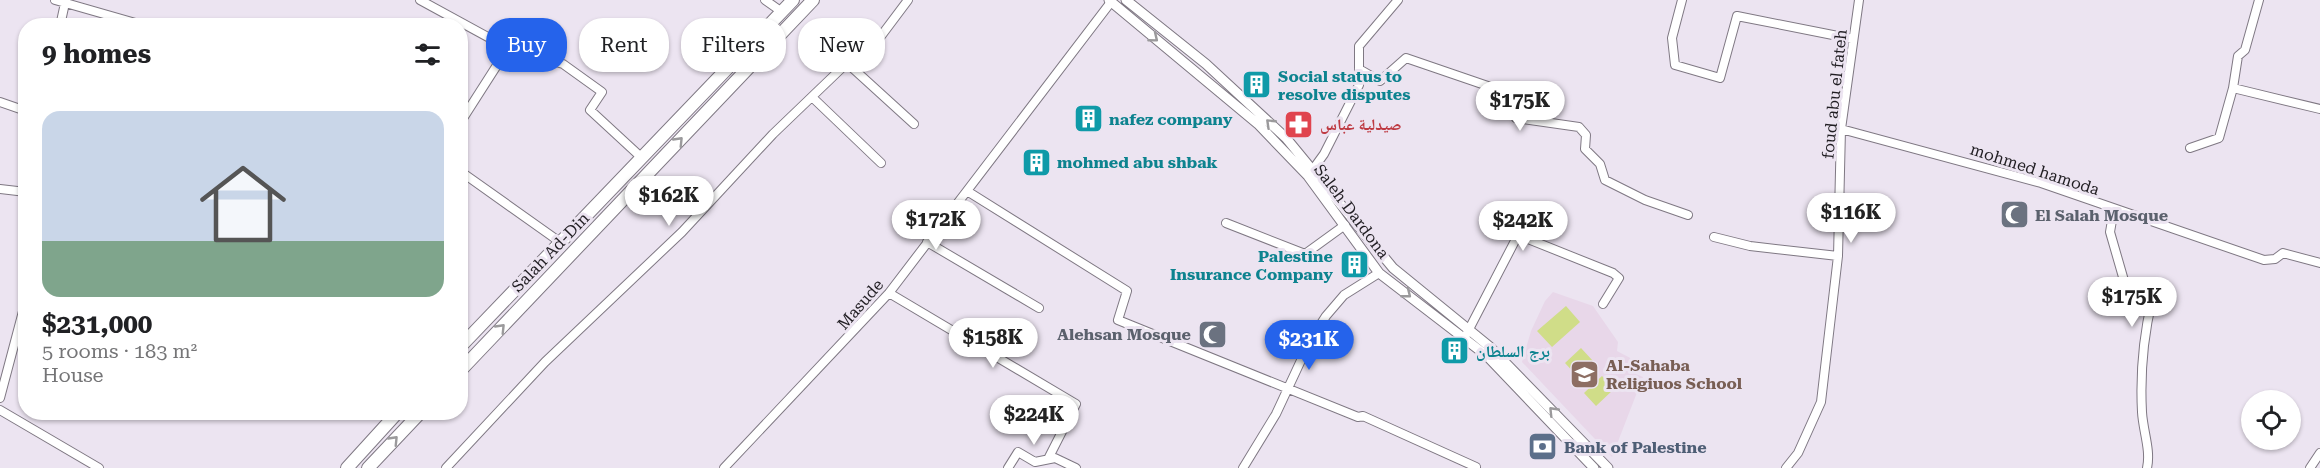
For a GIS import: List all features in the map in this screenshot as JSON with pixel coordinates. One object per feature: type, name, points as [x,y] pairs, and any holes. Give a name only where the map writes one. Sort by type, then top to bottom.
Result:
[{"type":"highway","name":"Salah Ad-Din","points":[[468,339],[794,0]]},
{"type":"highway","name":"Salah Ad-Din","points":[[468,363],[813,0]]},
{"type":"highway","points":[[347,468],[391,420]]},
{"type":"highway","points":[[368,468],[413,420]]},
{"type":"street","points":[[55,0],[118,18]]},
{"type":"street","points":[[420,0],[453,18]]},
{"type":"street","points":[[765,0],[782,12]]},
{"type":"street","points":[[885,31],[908,0]]},
{"type":"street","name":"Saleh Dardona","points":[[1126,0],[1206,64],[1286,138],[1379,273],[1508,364],[1608,468]]},
{"type":"street","points":[[1311,172],[1359,85],[1359,46],[1398,0]]},
{"type":"street","points":[[1682,0],[1672,38],[1675,66],[1719,78],[1737,16],[1853,39]]},
{"type":"street","name":"foud abu el fateh","points":[[1786,468],[1798,453],[1821,402],[1838,256],[1841,129],[1859,0]]},
{"type":"street","points":[[2190,148],[2219,138],[2233,88],[2238,56],[2245,50],[2259,0]]},
{"type":"street","name":"Saleh Dardona","points":[[1110,1],[1258,124],[1311,172],[1393,268],[1467,333],[1594,468]]},
{"type":"street","name":"Masude","points":[[724,468],[889,293],[1110,1]]},
{"type":"street","points":[[62,18],[65,3]]},
{"type":"street","points":[[468,26],[486,36]]},
{"type":"street","points":[[1359,69],[1380,81],[1406,58],[1517,96],[1516,118],[1579,127],[1586,135],[1585,149],[1600,164],[1605,180],[1645,200],[1688,215]]},
{"type":"street","points":[[567,67],[602,92],[590,110],[642,158]]},
{"type":"street","points":[[468,110],[493,72]]},
{"type":"street","points":[[446,468],[545,362],[682,232],[773,134],[838,72]]},
{"type":"street","points":[[857,72],[914,124]]},
{"type":"street","points":[[2233,88],[2320,109]]},
{"type":"street","points":[[812,98],[881,163]]},
{"type":"street","points":[[0,102],[18,108]]},
{"type":"street","name":"mohmed hamoda","points":[[1841,129],[2041,183],[2264,260],[2275,259],[2283,253],[2320,263]]},
{"type":"street","points":[[468,177],[560,242]]},
{"type":"street","points":[[0,189],[18,191]]},
{"type":"street","points":[[967,191],[1127,291],[1118,320],[1358,417],[1363,416],[1476,467]]},
{"type":"street","points":[[2114,209],[2110,232],[2125,284],[2133,294],[2148,296],[2152,300],[2143,342],[2141,392],[2144,434],[2149,457],[2147,468]]},
{"type":"street","points":[[1226,223],[1305,254],[1345,225]]},
{"type":"street","points":[[1467,333],[1518,235],[1613,273],[1619,278],[1603,304]]},
{"type":"street","points":[[1714,237],[1750,246],[1838,256]]},
{"type":"street","points":[[927,242],[1039,308]]},
{"type":"street","points":[[1243,468],[1289,389],[1310,341],[1326,316],[1344,295],[1379,273]]},
{"type":"street","points":[[889,293],[1076,404],[1048,459]]},
{"type":"street","points":[[0,398],[18,328]]},
{"type":"street","points":[[0,410],[99,468]]},
{"type":"street","points":[[1008,468],[1018,452],[1035,462],[1055,458],[1076,468]]},
{"type":"street","points":[[2310,468],[2320,453]]},
{"type":"shaded area","name":"Al-Sahaba Religiuos School","points":[[1553,292],[1593,306],[1618,342],[1617,351],[1634,360],[1631,372],[1643,377],[1612,457],[1522,362],[1531,331],[1545,301]]},
{"type":"green space","points":[[1566,306],[1580,322],[1552,347],[1537,331]]},
{"type":"green space","points":[[1581,348],[1593,361],[1577,376],[1565,363]]},
{"type":"green space","points":[[1602,376],[1614,389],[1596,406],[1584,393]]},
{"type":"place","name":"Social status to resolve disputes","points":[[1257,85]]},
{"type":"place","name":"nafez company","points":[[1088,119]]},
{"type":"place","name":"صيدلية عباس","points":[[1299,124]]},
{"type":"place","name":"mohmed abu shbak","points":[[1036,162]]},
{"type":"place","name":"El Salah Mosque","points":[[2014,215]]},
{"type":"place","name":"Palestine Insurance Company","points":[[1354,265]]},
{"type":"place","name":"Alehsan Mosque","points":[[1212,334]]},
{"type":"place","name":"برج السلطان","points":[[1455,351]]},
{"type":"place","name":"Al-Sahaba Religiuos School","points":[[1585,374]]},
{"type":"place","name":"Bank of Palestine","points":[[1543,447]]}]
